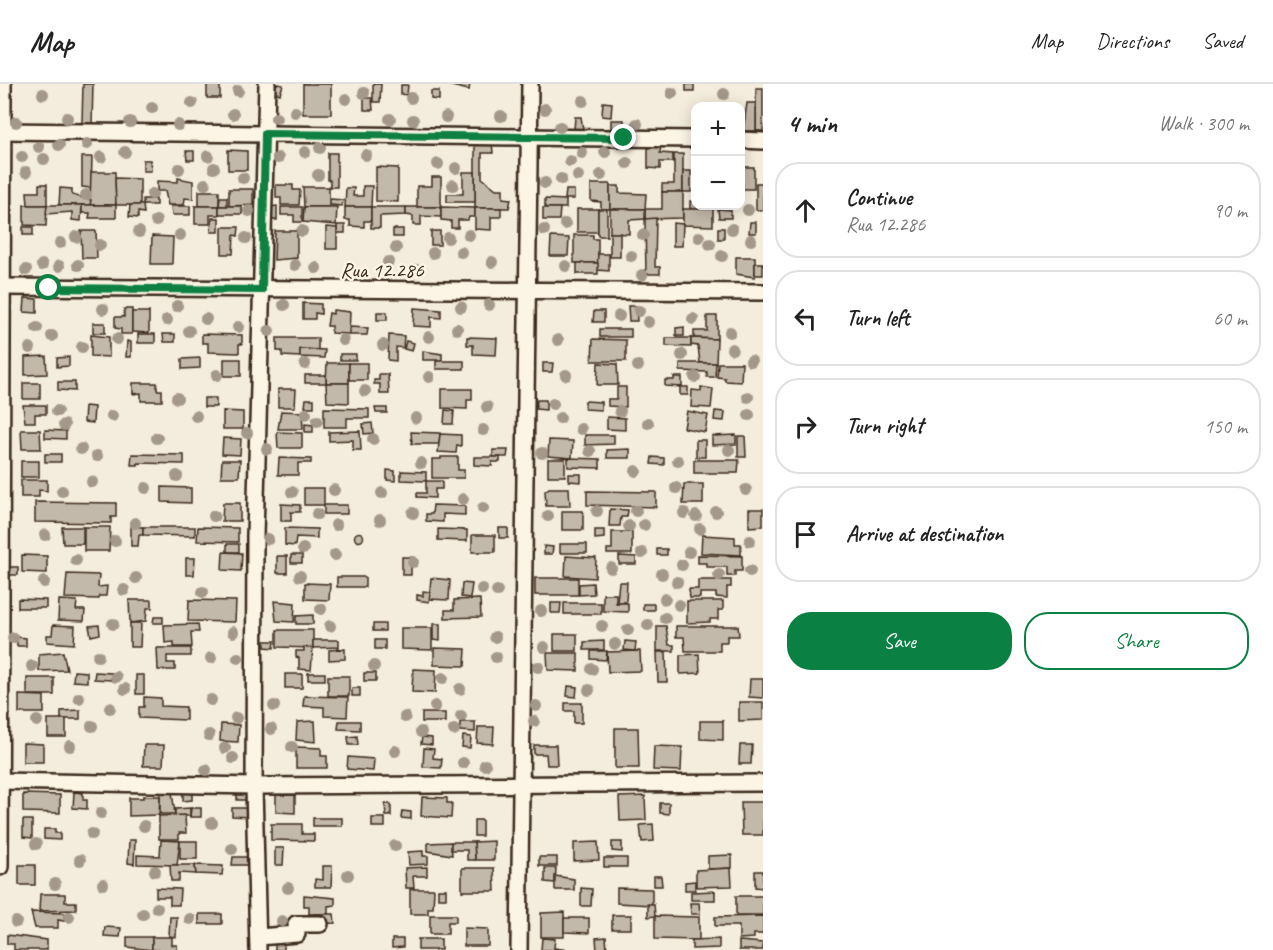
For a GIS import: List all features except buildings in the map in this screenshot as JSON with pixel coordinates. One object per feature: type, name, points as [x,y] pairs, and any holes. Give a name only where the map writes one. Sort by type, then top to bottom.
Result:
[{"type":"street","points":[[0,867],[1,131],[3,84]]},
{"type":"street","points":[[267,84],[255,536],[254,786],[258,943],[297,934],[296,924],[320,924]]},
{"type":"street","points":[[519,950],[530,84]]},
{"type":"street","points":[[1,131],[691,140]]},
{"type":"street","points":[[745,140],[763,141]]},
{"type":"street","name":"Rua 12.286","points":[[1,287],[763,292]]},
{"type":"street","points":[[0,781],[254,786],[763,783]]},
{"type":"route","points":[[49,288],[262,290],[265,134],[624,138]]}]
